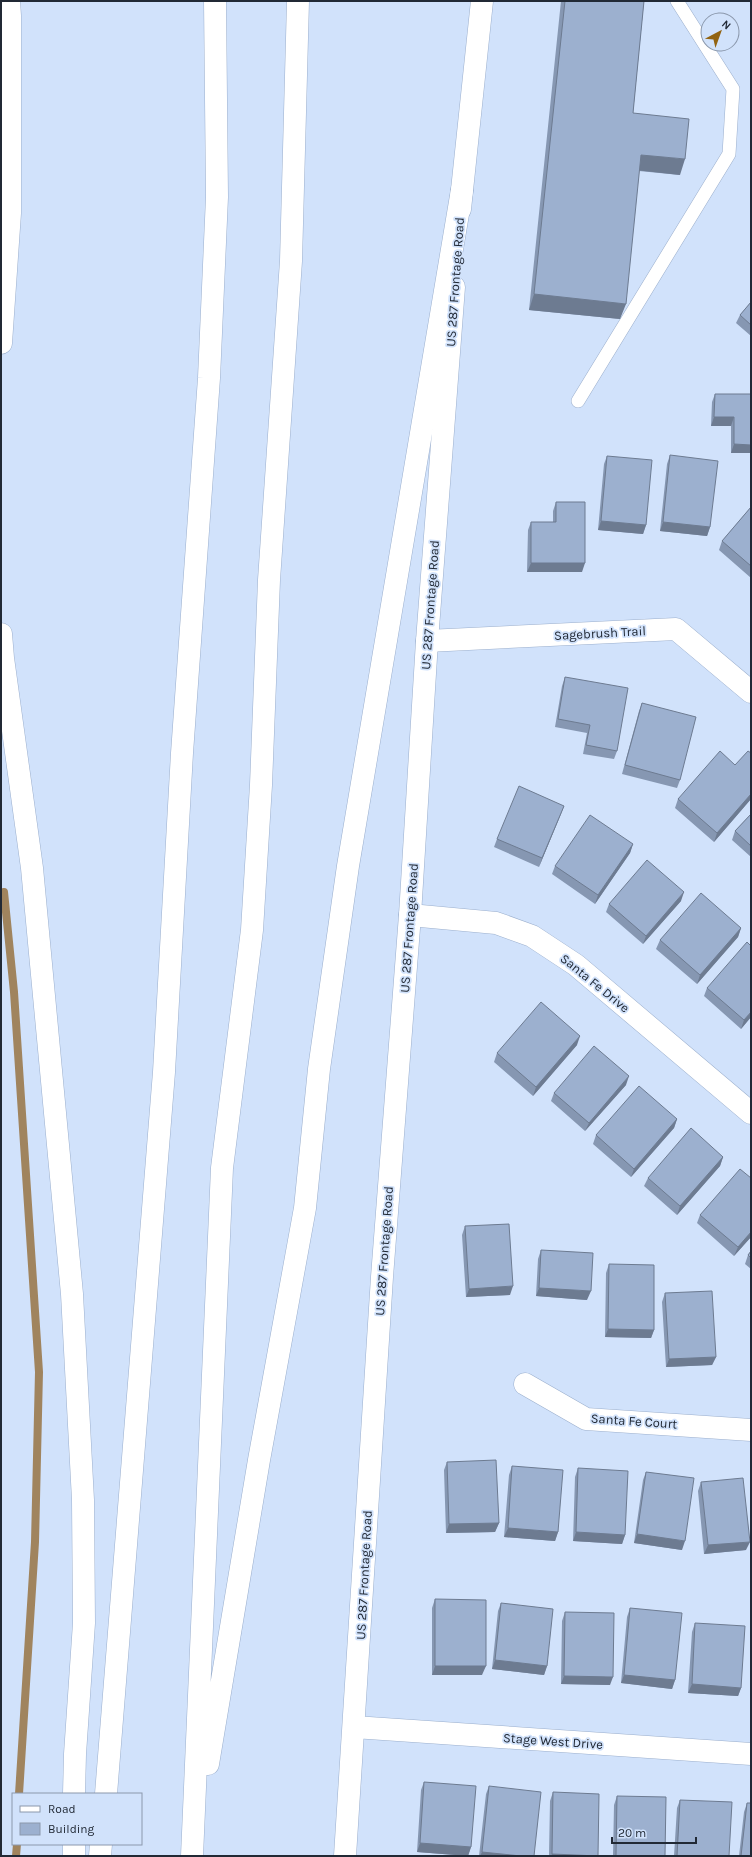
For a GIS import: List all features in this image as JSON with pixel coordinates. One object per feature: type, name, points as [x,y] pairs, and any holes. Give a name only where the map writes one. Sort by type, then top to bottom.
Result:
[{"type":"main road","points":[[1,343],[10,213],[9,1]]},
{"type":"main road","points":[[106,1793],[164,1072],[182,752],[209,378],[217,197],[215,1]]},
{"type":"main road","points":[[192,1856],[222,1168],[252,930],[262,777],[269,580],[291,261],[298,1]]},
{"type":"main road","name":"US 287 Frontage Road","points":[[345,1856],[382,1276],[410,915],[427,641],[462,190],[482,1]]},
{"type":"main road","points":[[192,1856],[259,1460],[305,1208],[319,1069],[348,866],[462,190]]},
{"type":"main road","name":"Sagebrush Trail","points":[[427,641],[676,629],[751,692]]},
{"type":"main road","points":[[1,634],[32,868],[72,1294],[83,1500],[84,1623],[74,1754],[74,1793]]},
{"type":"main road","name":"Santa Fe Drive","points":[[410,915],[496,923],[532,936],[576,964],[751,1113]]},
{"type":"main road","name":"Santa Fe Court","points":[[525,1384],[586,1419],[751,1430]]},
{"type":"main road","name":"Stage West Drive","points":[[354,1727],[751,1754]]},
{"type":"main road","points":[[74,1845],[74,1856]]},
{"type":"main road","points":[[100,1856],[101,1845]]},
{"type":"lane","points":[[578,401],[729,154],[733,89],[677,1]]},
{"type":"building","points":[[565,1],[644,1],[633,113],[689,119],[685,159],[641,155],[626,304],[534,294]]},
{"type":"building","points":[[751,302],[751,325],[740,315]]},
{"type":"building","points":[[715,394],[751,394],[751,445],[734,444],[734,417],[714,417]]},
{"type":"building","points":[[670,455],[718,461],[710,527],[663,522]]},
{"type":"building","points":[[607,456],[652,460],[646,525],[601,521]]},
{"type":"building","points":[[556,502],[585,502],[585,563],[531,563],[531,522],[556,522]]},
{"type":"building","points":[[751,507],[751,566],[722,541]]},
{"type":"building","points":[[565,677],[628,688],[617,751],[586,745],[590,725],[558,719]]},
{"type":"building","points":[[642,703],[696,717],[680,780],[625,765]]},
{"type":"building","points":[[720,751],[735,765],[748,751],[751,753],[751,794],[717,833],[678,799]]},
{"type":"building","points":[[519,786],[564,806],[542,858],[497,839]]},
{"type":"building","points":[[751,814],[751,846],[735,831]]},
{"type":"building","points":[[590,815],[633,844],[598,895],[555,866]]},
{"type":"building","points":[[647,860],[684,892],[646,936],[609,904]]},
{"type":"building","points":[[701,893],[741,928],[700,975],[660,940]]},
{"type":"building","points":[[747,942],[751,946],[751,1012],[744,1020],[707,988]]},
{"type":"building","points":[[541,1002],[580,1036],[536,1087],[497,1053]]},
{"type":"building","points":[[594,1046],[629,1076],[589,1123],[554,1093]]},
{"type":"building","points":[[639,1086],[677,1119],[634,1169],[596,1135]]},
{"type":"building","points":[[691,1128],[723,1157],[680,1206],[648,1178]]},
{"type":"building","points":[[740,1169],[751,1178],[751,1232],[738,1247],[700,1215]]},
{"type":"building","points":[[509,1224],[513,1286],[469,1289],[465,1226]]},
{"type":"building","points":[[541,1250],[593,1253],[591,1291],[539,1288]]},
{"type":"building","points":[[751,1251],[751,1258],[748,1255]]},
{"type":"building","points":[[609,1264],[654,1265],[654,1330],[608,1329]]},
{"type":"building","points":[[712,1291],[716,1357],[669,1359],[665,1293]]},
{"type":"building","points":[[496,1460],[499,1523],[449,1524],[447,1462]]},
{"type":"building","points":[[512,1466],[563,1470],[558,1532],[508,1528]]},
{"type":"building","points":[[578,1468],[628,1471],[625,1535],[576,1532]]},
{"type":"building","points":[[646,1472],[694,1478],[685,1541],[637,1534]]},
{"type":"building","points":[[743,1478],[750,1542],[708,1545],[701,1482]]},
{"type":"building","points":[[435,1599],[486,1600],[486,1666],[435,1666]]},
{"type":"building","points":[[501,1603],[553,1609],[547,1666],[495,1660]]},
{"type":"building","points":[[630,1608],[682,1613],[675,1680],[624,1675]]},
{"type":"building","points":[[565,1612],[614,1613],[613,1677],[564,1676]]},
{"type":"building","points":[[695,1623],[745,1626],[741,1688],[692,1684]]},
{"type":"building","points":[[424,1782],[476,1786],[471,1847],[420,1843]]},
{"type":"building","points":[[489,1786],[541,1792],[534,1856],[482,1852]]},
{"type":"building","points":[[553,1792],[599,1794],[598,1856],[552,1854]]},
{"type":"building","points":[[617,1796],[666,1797],[665,1856],[616,1856]]},
{"type":"building","points":[[680,1800],[732,1802],[729,1856],[677,1856]]},
{"type":"building","points":[[747,1803],[751,1803],[751,1856],[741,1856]]},
{"type":"waterway","points":[[4,892],[14,992],[39,1372],[35,1542],[19,1793]]},
{"type":"waterway","points":[[16,1856],[17,1845]]}]
